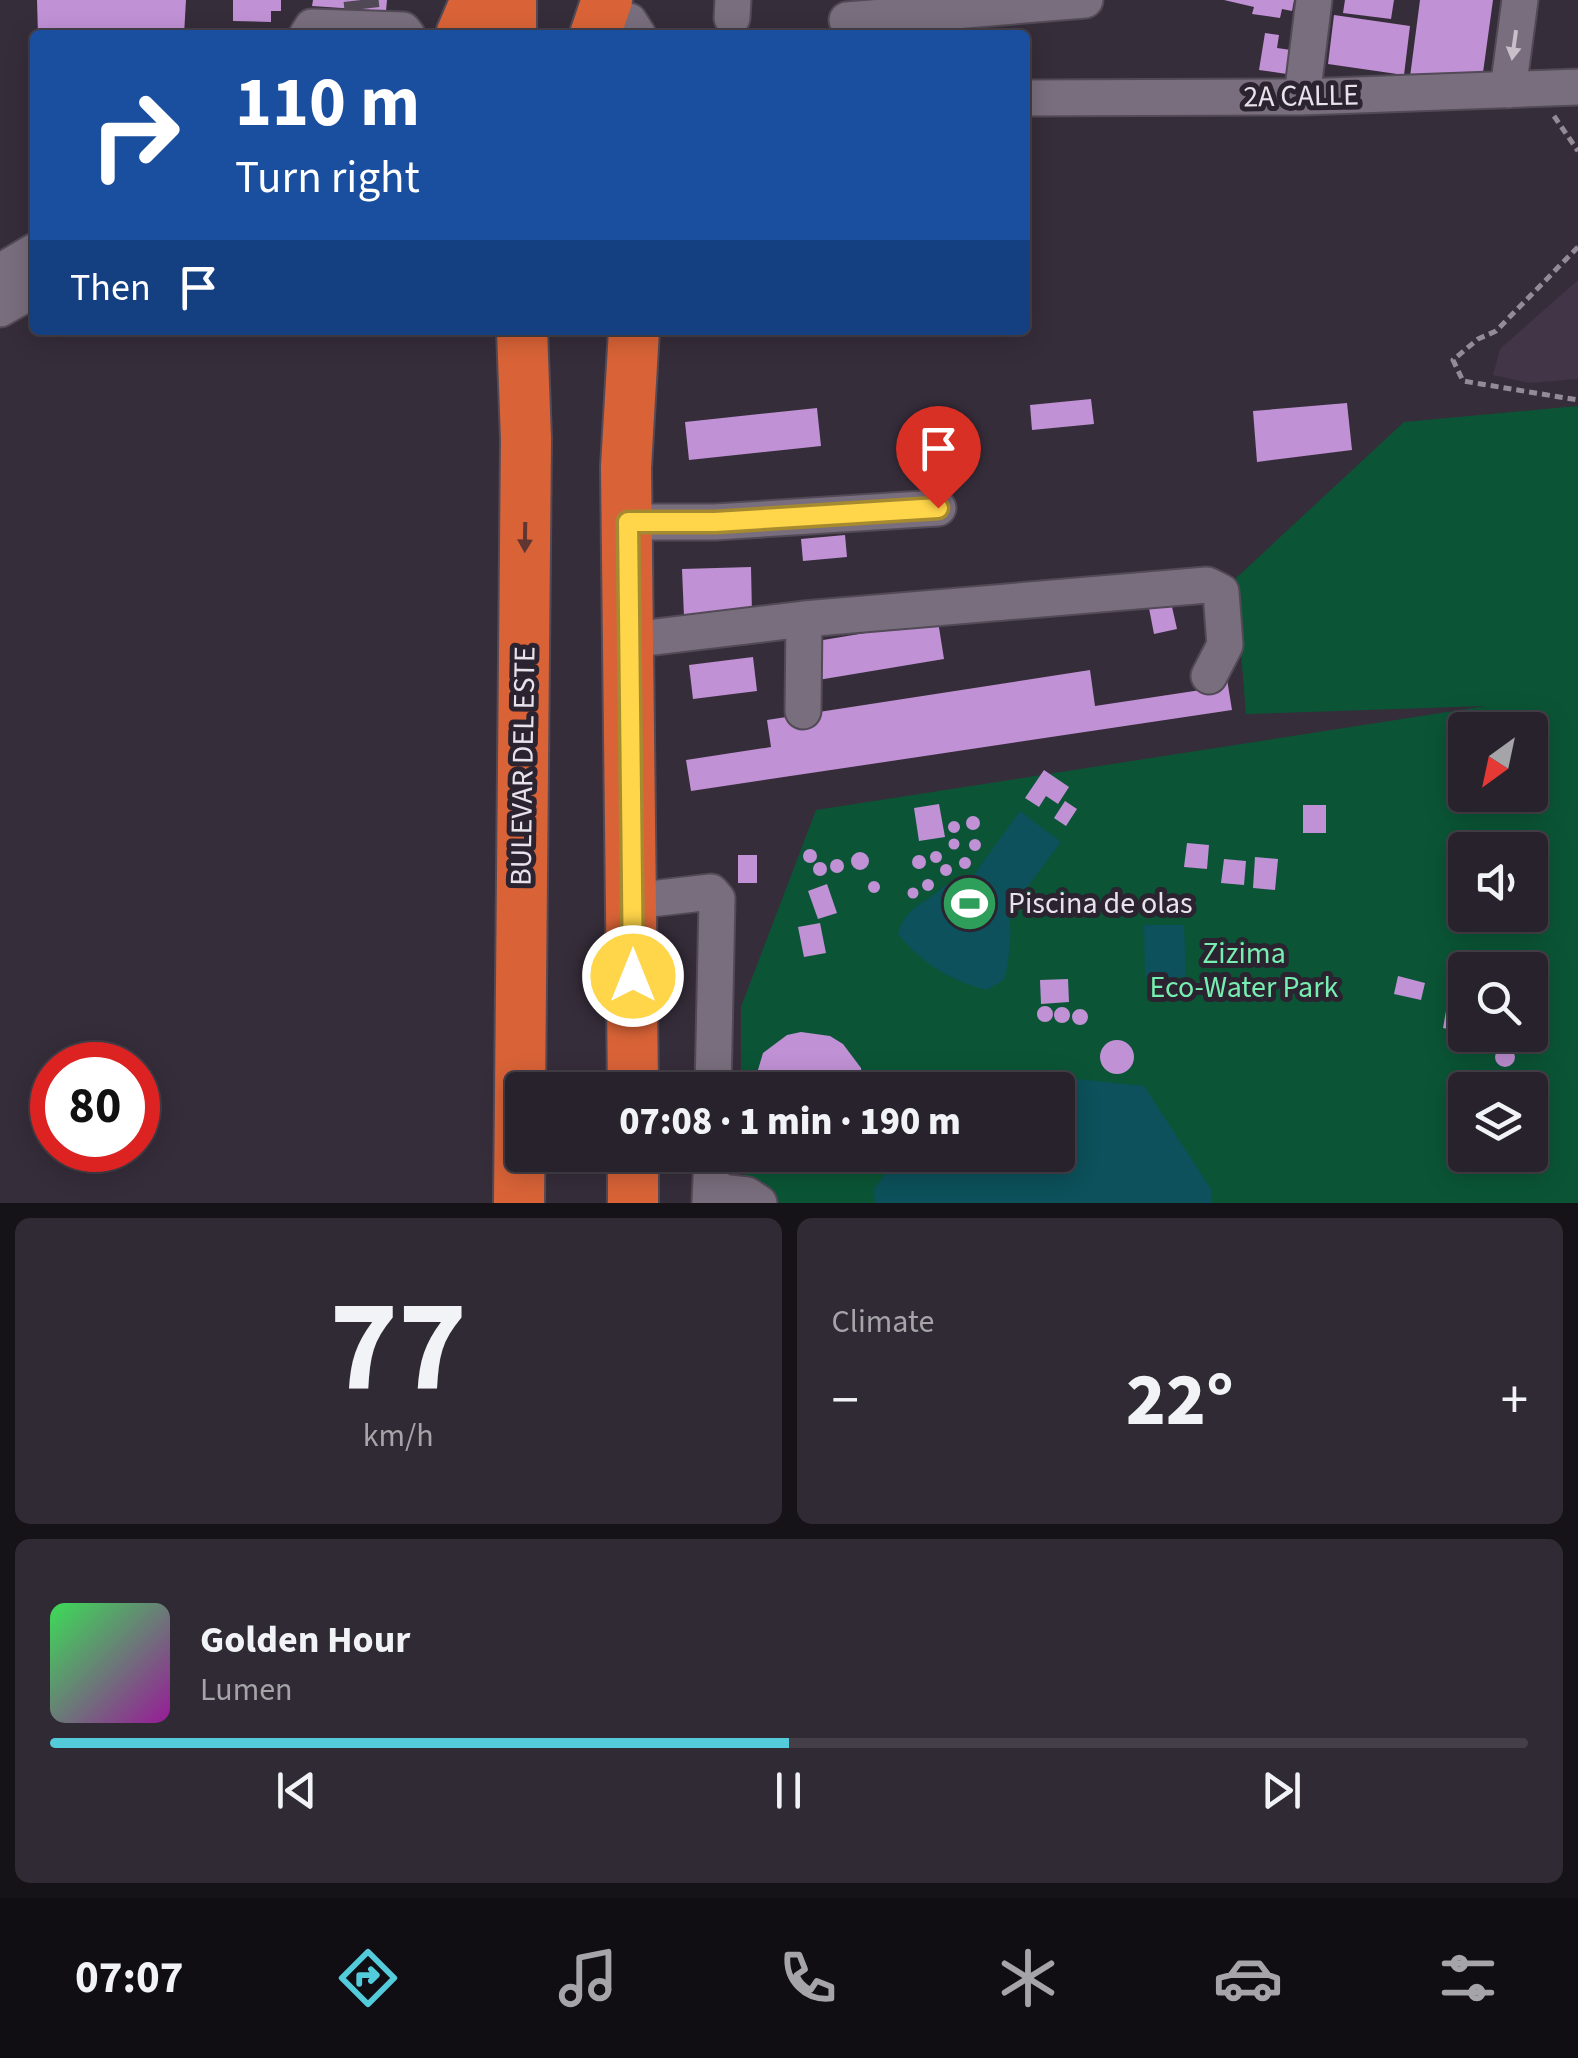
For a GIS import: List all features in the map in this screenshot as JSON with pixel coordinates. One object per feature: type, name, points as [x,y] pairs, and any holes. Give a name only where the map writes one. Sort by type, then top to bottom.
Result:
[{"type":"highway","points":[[463,30],[476,0]]},
{"type":"highway","points":[[511,0],[511,30]]},
{"type":"highway","points":[[489,335],[490,1203]]},
{"type":"highway","name":"BULEVAR DEL ESTE","points":[[519,1203],[526,439],[522,335]]},
{"type":"highway","points":[[620,335],[628,522],[633,1072]]},
{"type":"highway","points":[[626,467],[634,335]]},
{"type":"highway","points":[[633,1172],[633,1203]]},
{"type":"street","points":[[847,18],[1086,0]]},
{"type":"street","points":[[1302,97],[1314,0]]},
{"type":"street","points":[[1508,90],[1520,0]]},
{"type":"street","points":[[309,21],[363,18],[405,22]]},
{"type":"street","name":"2A CALLE","points":[[1030,98],[1302,97],[1578,85]]},
{"type":"street","points":[[0,272],[30,254]]},
{"type":"street","points":[[0,309],[30,291]]},
{"type":"street","points":[[628,522],[715,522],[938,508]]},
{"type":"street","points":[[630,640],[804,619],[1206,585],[1221,592],[1225,646],[1208,676]]},
{"type":"street","points":[[803,710],[804,619]]},
{"type":"street","points":[[633,900],[711,892],[718,899],[714,1072]]},
{"type":"street","points":[[711,1172],[710,1197],[747,1195],[759,1203]]},
{"type":"path","points":[[1578,247],[1496,331],[1453,360],[1464,381],[1578,400]]},
{"type":"shaded area","points":[[1578,280],[1578,379],[1530,383],[1493,375],[1500,349]]},
{"type":"green space","name":"Zizima Eco-Water Park","points":[[1578,406],[1578,1203],[773,1203],[744,1178],[743,1172],[1075,1172],[1075,1072],[741,1072],[741,1007],[816,810],[1486,706],[1246,714],[1235,579],[1404,422]]},
{"type":"water","name":"Piscina de olas","points":[[1020,811],[1061,842],[1008,913],[1006,973],[1004,980],[987,990],[938,970],[898,934],[911,911],[945,885],[967,884]]},
{"type":"water","points":[[1144,925],[1184,925],[1186,977],[1145,977]]},
{"type":"water","points":[[1075,1079],[1144,1086],[1211,1189],[1212,1203],[875,1203],[874,1189],[886,1172],[1075,1172]]},
{"type":"building","points":[[37,0],[186,0],[184,30],[38,30]]},
{"type":"building","points":[[233,0],[281,0],[281,11],[271,11],[271,22],[233,21]]},
{"type":"building","points":[[313,0],[387,0],[386,11],[312,6]]},
{"type":"building","points":[[1224,0],[1294,0],[1292,11],[1282,9],[1280,18],[1252,14],[1254,7]]},
{"type":"building","points":[[1345,0],[1394,0],[1391,19],[1343,13]]},
{"type":"building","points":[[1420,0],[1493,0],[1481,87],[1410,77]]},
{"type":"building","points":[[1334,15],[1410,26],[1404,75],[1328,64]]},
{"type":"building","points":[[1265,33],[1279,35],[1277,48],[1291,50],[1287,74],[1259,70]]},
{"type":"building","points":[[1091,399],[1094,424],[1032,430],[1030,405]]},
{"type":"building","points":[[1347,403],[1352,450],[1257,462],[1253,411]]},
{"type":"building","points":[[817,408],[821,446],[689,460],[685,422]]},
{"type":"building","points":[[845,535],[847,557],[803,561],[801,539]]},
{"type":"building","points":[[751,567],[752,615],[684,617],[682,569]]},
{"type":"building","points":[[1170,598],[1177,629],[1154,634],[1148,603]]},
{"type":"building","points":[[938,621],[944,659],[818,680],[811,642]]},
{"type":"building","points":[[753,657],[757,691],[693,699],[689,665]]},
{"type":"building","points":[[1090,670],[1095,706],[1214,688],[1226,673],[1232,710],[691,791],[686,760],[771,747],[767,720]]},
{"type":"building","points":[[1044,770],[1069,787],[1058,804],[1046,796],[1039,807],[1025,798]]},
{"type":"building","points":[[1065,801],[1077,809],[1066,826],[1054,818]]},
{"type":"building","points":[[939,804],[945,837],[919,841],[914,808]]},
{"type":"building","points":[[1303,805],[1326,805],[1326,833],[1303,833]]},
{"type":"building","points":[[973,816],[980,823],[973,830],[966,823]]},
{"type":"building","points":[[954,821],[960,827],[954,833],[948,827]]},
{"type":"building","points":[[954,838],[960,844],[954,850],[948,844]]},
{"type":"building","points":[[975,839],[981,845],[975,851],[969,845]]},
{"type":"building","points":[[1187,843],[1209,845],[1207,869],[1184,867]]},
{"type":"building","points":[[810,849],[817,856],[810,863],[803,856]]},
{"type":"building","points":[[936,851],[942,857],[936,863],[930,857]]},
{"type":"building","points":[[860,852],[869,861],[860,870],[851,861]]},
{"type":"building","points":[[738,855],[757,855],[757,883],[738,883]]},
{"type":"building","points":[[919,855],[926,862],[919,869],[912,862]]},
{"type":"building","points":[[965,857],[971,863],[965,869],[959,863]]},
{"type":"building","points":[[1255,857],[1278,859],[1275,890],[1253,888]]},
{"type":"building","points":[[837,859],[844,866],[837,873],[830,866]]},
{"type":"building","points":[[1224,859],[1246,861],[1244,885],[1221,883]]},
{"type":"building","points":[[820,862],[827,869],[820,876],[813,869]]},
{"type":"building","points":[[941,865],[951,865],[951,875],[941,875]]},
{"type":"building","points":[[928,879],[934,885],[928,891],[922,885]]},
{"type":"building","points":[[869,882],[879,882],[879,892],[869,892]]},
{"type":"building","points":[[827,884],[837,913],[818,919],[808,891]]},
{"type":"building","points":[[913,888],[918,893],[913,898],[908,893]]},
{"type":"building","points":[[820,923],[826,953],[804,957],[798,927]]},
{"type":"building","points":[[1398,976],[1425,983],[1421,1000],[1394,994]]},
{"type":"building","points":[[1068,979],[1069,1002],[1041,1004],[1040,980]]},
{"type":"building","points":[[1045,1006],[1053,1014],[1045,1022],[1037,1014]]},
{"type":"building","points":[[1062,1007],[1070,1015],[1062,1023],[1054,1015]]},
{"type":"building","points":[[1080,1009],[1088,1017],[1080,1025],[1072,1017]]},
{"type":"building","points":[[801,1032],[830,1036],[843,1044],[862,1072],[757,1072],[763,1053],[787,1035]]},
{"type":"building","points":[[1117,1040],[1129,1045],[1134,1057],[1129,1069],[1117,1074],[1105,1069],[1100,1057],[1105,1045]]},
{"type":"building","points":[[1497,1052],[1514,1053],[1509,1066],[1496,1061]]},
{"type":"tunnel","points":[[361,0],[362,9]]},
{"type":"place","name":"Piscina de olas","points":[[969,903]]},
{"type":"route","points":[[633,976],[628,522],[715,522],[938,508]]}]
